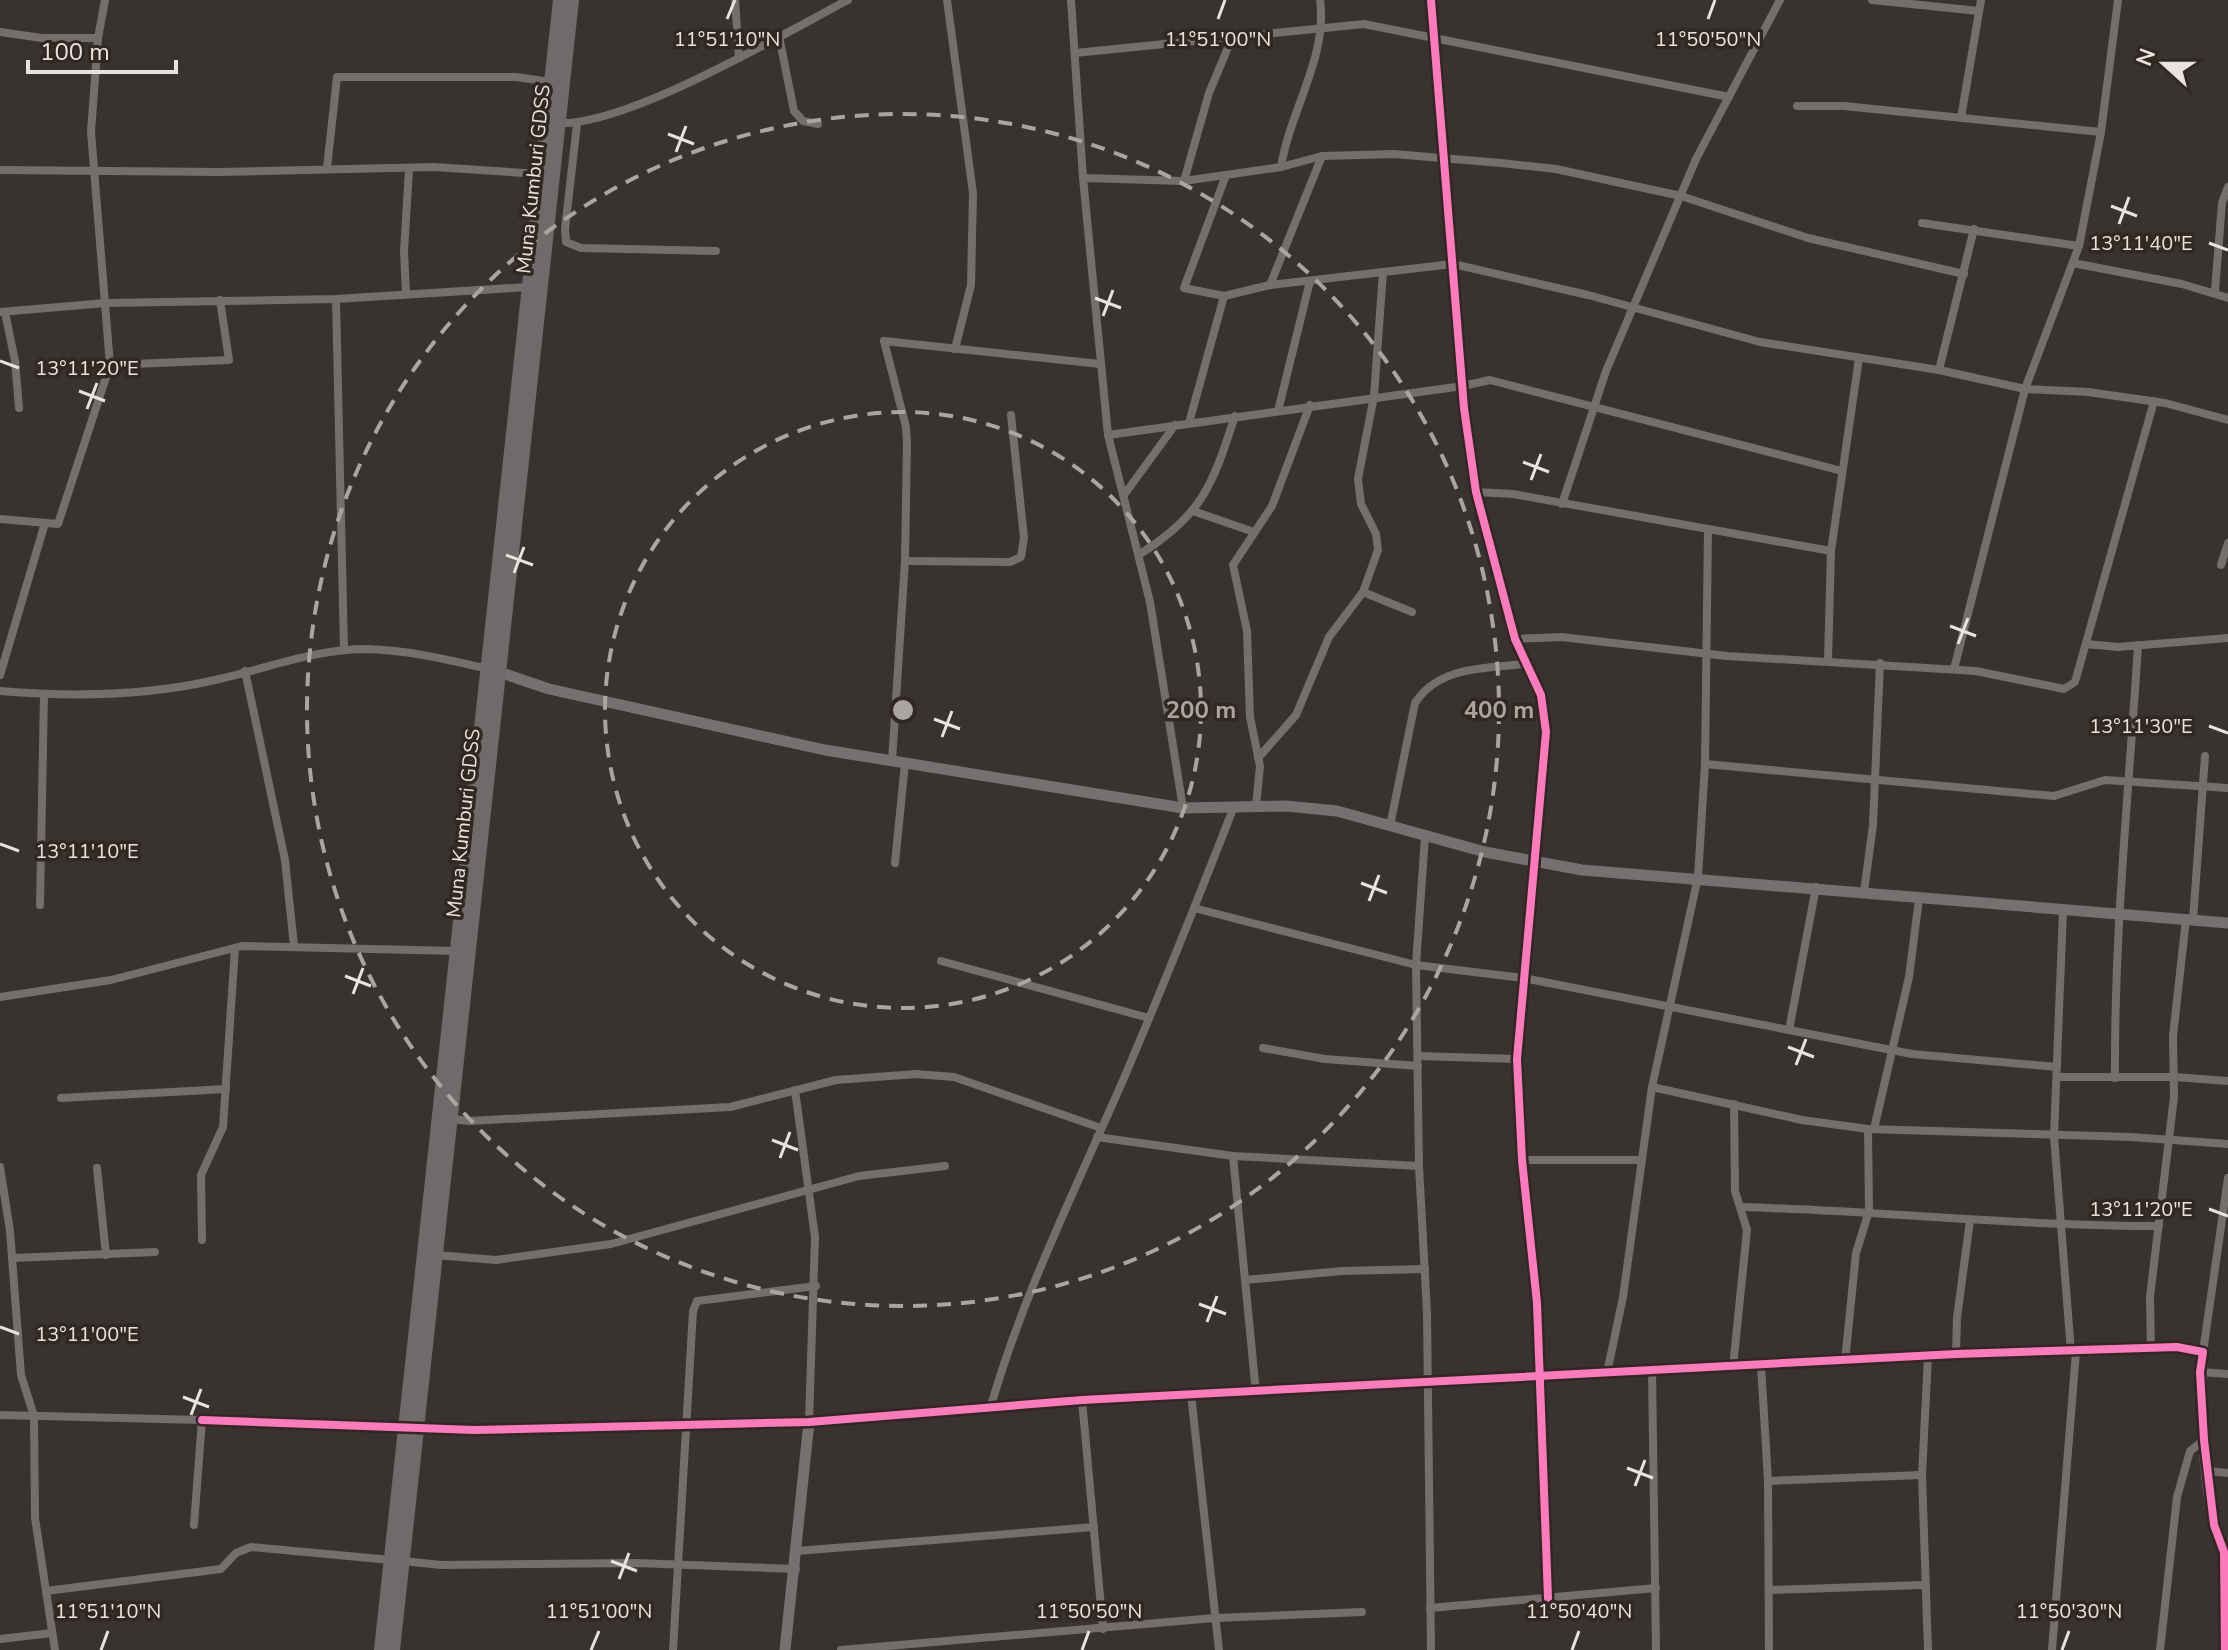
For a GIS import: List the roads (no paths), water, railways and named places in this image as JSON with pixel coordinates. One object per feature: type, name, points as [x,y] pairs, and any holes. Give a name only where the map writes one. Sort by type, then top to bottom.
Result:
[{"type":"highway","name":"Muna Kumburi GDSS","points":[[411,1427],[451,1119],[528,287],[540,174],[553,123],[551,82],[560,0]]},
{"type":"highway","name":"Muna Kumburi GDSS","points":[[393,1650],[397,1561],[456,951],[494,670],[553,123],[572,0]]},
{"type":"highway","name":"Muna Kumburi GDSS","points":[[381,1650],[397,1561]]},
{"type":"street","points":[[0,519],[58,524],[110,365],[91,132],[98,38],[105,0]]},
{"type":"street","points":[[735,0],[739,58]]},
{"type":"street","points":[[553,123],[577,124],[646,101],[739,58],[848,0]]},
{"type":"street","points":[[947,0],[973,193],[971,285],[955,349]]},
{"type":"street","points":[[1071,0],[1083,178],[1108,435],[1140,554],[1183,808]]},
{"type":"street","points":[[1281,167],[1285,143],[1323,28],[1320,0]]},
{"type":"street","points":[[1431,0],[1463,386],[1476,492],[1515,639],[1541,695],[1546,732],[1517,1059],[1522,1160],[1537,1303],[1548,1598]]},
{"type":"street","points":[[1562,504],[1594,406],[1696,159],[1780,0]]},
{"type":"street","points":[[1872,0],[1979,11]]},
{"type":"street","points":[[1961,118],[1981,0]]},
{"type":"street","points":[[1954,669],[2025,389],[2079,246],[2101,132],[2118,0]]},
{"type":"street","points":[[1075,53],[1364,24],[1729,97]]},
{"type":"street","points":[[0,32],[42,38],[98,38]]},
{"type":"street","points":[[779,36],[794,111],[803,121],[818,124]]},
{"type":"street","points":[[1184,181],[1209,93],[1232,38]]},
{"type":"street","points":[[327,168],[337,77],[516,77],[551,82]]},
{"type":"street","points":[[1797,106],[1844,106],[2101,132]]},
{"type":"street","points":[[577,124],[566,242],[581,248],[716,251]]},
{"type":"street","points":[[1083,178],[1184,181],[1281,167],[1322,156],[1444,157],[1556,169],[1681,196],[1808,238],[1964,274]]},
{"type":"street","points":[[1270,285],[1322,156]]},
{"type":"street","points":[[0,170],[94,173],[471,167],[540,174]]},
{"type":"street","points":[[406,293],[404,251],[409,169]]},
{"type":"street","points":[[1226,175],[1184,288],[1224,296],[1270,285],[1453,264],[1760,342],[1939,370],[2025,389],[2088,392],[2154,401],[2228,420]]},
{"type":"street","points":[[2215,291],[2222,203],[2228,187]]},
{"type":"street","points":[[1922,223],[2079,246]]},
{"type":"street","points":[[1939,370],[1974,229]]},
{"type":"street","points":[[2073,263],[2215,291],[2228,298]]},
{"type":"street","points":[[1258,758],[1296,715],[1329,637],[1363,592],[1378,550],[1376,534],[1361,504],[1358,479],[1374,396],[1383,272]]},
{"type":"street","points":[[1278,411],[1310,281]]},
{"type":"street","points":[[19,408],[3,312],[106,303],[336,299],[528,287]]},
{"type":"street","points":[[1189,423],[1224,296]]},
{"type":"street","points":[[336,299],[344,650]]},
{"type":"street","points":[[110,365],[229,360],[220,300]]},
{"type":"street","points":[[892,761],[905,561],[906,427],[884,341],[1100,364]]},
{"type":"street","points":[[1828,660],[1831,551],[1859,358]]},
{"type":"street","points":[[1108,435],[1490,380],[1842,471]]},
{"type":"street","points":[[1515,639],[1561,637],[1704,654],[1954,669],[2064,689],[2075,682],[2154,401]]},
{"type":"street","points":[[1256,806],[1258,758],[1250,717],[1247,631],[1233,565],[1272,506],[1310,405]]},
{"type":"street","points":[[905,561],[1010,562],[1021,557],[1024,538],[1011,415]]},
{"type":"street","points":[[1140,554],[1171,535],[1212,486],[1235,416]]},
{"type":"street","points":[[1124,495],[1175,425]]},
{"type":"street","points":[[1476,492],[1831,551]]},
{"type":"street","points":[[1193,511],[1254,532]]},
{"type":"street","points":[[0,675],[45,523]]},
{"type":"street","points":[[1607,1373],[1623,1297],[1652,1087],[1698,877],[1705,764],[1704,654],[1708,529]]},
{"type":"street","points":[[2221,565],[2228,543]]},
{"type":"street","points":[[1363,592],[1412,612]]},
{"type":"street","points":[[2086,644],[2138,645],[2228,638]]},
{"type":"street","points":[[2115,1078],[2115,997],[2126,782],[2138,645]]},
{"type":"street","points":[[0,691],[44,695],[149,690],[219,679],[287,659],[370,649],[430,656],[494,670],[549,689],[825,750],[1183,808],[1256,806],[1337,811],[1425,836],[1582,870],[1698,877],[1919,899],[2063,911],[2121,912],[2228,923]]},
{"type":"street","points":[[1864,892],[1875,780],[1880,663]]},
{"type":"street","points":[[1390,826],[1415,703],[1425,688],[1441,677],[1467,670],[1526,664]]},
{"type":"street","points":[[245,671],[285,860],[294,946]]},
{"type":"street","points":[[40,905],[44,695]]},
{"type":"street","points":[[2151,1349],[2150,1297],[2170,1140],[2173,1036],[2190,920],[2205,756]]},
{"type":"street","points":[[895,863],[905,763]]},
{"type":"street","points":[[1705,764],[2054,796],[2105,780],[2228,788]]},
{"type":"street","points":[[990,1409],[1009,1342],[1037,1269],[1149,1018],[1233,809]]},
{"type":"street","points":[[1425,836],[1416,965],[1431,1650]]},
{"type":"street","points":[[1789,1030],[1816,887]]},
{"type":"street","points":[[1845,1361],[1856,1253],[1869,1211],[1871,1129],[1909,977],[1919,899]]},
{"type":"street","points":[[1194,908],[1416,965],[1523,978],[1891,1050],[2115,1078],[2174,1077],[2228,1081]]},
{"type":"street","points":[[2052,1650],[2074,1352],[2054,1136],[2063,911]]},
{"type":"street","points":[[0,997],[111,980],[235,948],[294,946],[456,951]]},
{"type":"street","points":[[202,1240],[201,1175],[223,1127],[235,948]]},
{"type":"street","points":[[941,961],[1149,1018]]},
{"type":"street","points":[[1263,1048],[1325,1059],[1517,1059]]},
{"type":"street","points":[[451,1119],[469,1121],[730,1107],[836,1080],[933,1074],[954,1077],[1099,1133],[1233,1156],[1419,1166]]},
{"type":"street","points":[[1652,1087],[1802,1120],[1871,1129],[2228,1144]]},
{"type":"street","points":[[61,1098],[226,1089]]},
{"type":"street","points":[[785,1650],[796,1569],[809,1422],[816,1286],[811,1190],[795,1090]]},
{"type":"street","points":[[1733,1367],[1747,1230],[1735,1191],[1732,1155],[1734,1104]]},
{"type":"street","points":[[1233,1156],[1256,1393]]},
{"type":"street","points":[[1522,1160],[1640,1160]]},
{"type":"street","points":[[435,1255],[496,1260],[611,1244],[859,1176],[945,1166]]},
{"type":"street","points":[[0,1167],[12,1256],[21,1375],[34,1416],[35,1518],[55,1650]]},
{"type":"street","points":[[97,1168],[106,1255]]},
{"type":"street","points":[[2225,1650],[2226,1553],[2216,1534],[2207,1471],[2200,1372],[2228,1178]]},
{"type":"street","points":[[1741,1207],[1869,1211],[2062,1226],[2159,1226]]},
{"type":"street","points":[[1956,1354],[1970,1220]]},
{"type":"street","points":[[0,1254],[155,1252]]},
{"type":"street","points":[[1245,1280],[1342,1271],[1425,1269]]},
{"type":"street","points":[[673,1650],[690,1330],[697,1301],[816,1286]]},
{"type":"street","points":[[0,1415],[474,1430],[809,1422],[1082,1400],[1956,1354],[2177,1347],[2203,1352]]},
{"type":"street","points":[[1928,1356],[1922,1475],[1923,1585],[1928,1650]]},
{"type":"street","points":[[1761,1365],[1768,1481],[1769,1650]]},
{"type":"street","points":[[1652,1370],[1656,1650]]},
{"type":"street","points":[[2200,1372],[2228,1374]]},
{"type":"street","points":[[1191,1394],[1219,1650]]},
{"type":"street","points":[[1082,1400],[1103,1629]]},
{"type":"street","points":[[194,1525],[202,1420]]},
{"type":"street","points":[[2160,1650],[2164,1589],[2177,1497],[2190,1451],[2204,1440]]},
{"type":"street","points":[[2207,1471],[2228,1473]]},
{"type":"street","points":[[1768,1481],[1922,1475]]},
{"type":"street","points":[[797,1551],[1094,1527]]},
{"type":"street","points":[[46,1591],[221,1569],[236,1553],[251,1547],[454,1565],[679,1564],[796,1569]]},
{"type":"street","points":[[1769,1590],[1923,1585]]},
{"type":"street","points":[[1430,1608],[1656,1588]]},
{"type":"street","points":[[841,1650],[1215,1618],[1362,1612]]},
{"type":"street","points":[[0,1639],[52,1633]]}]
